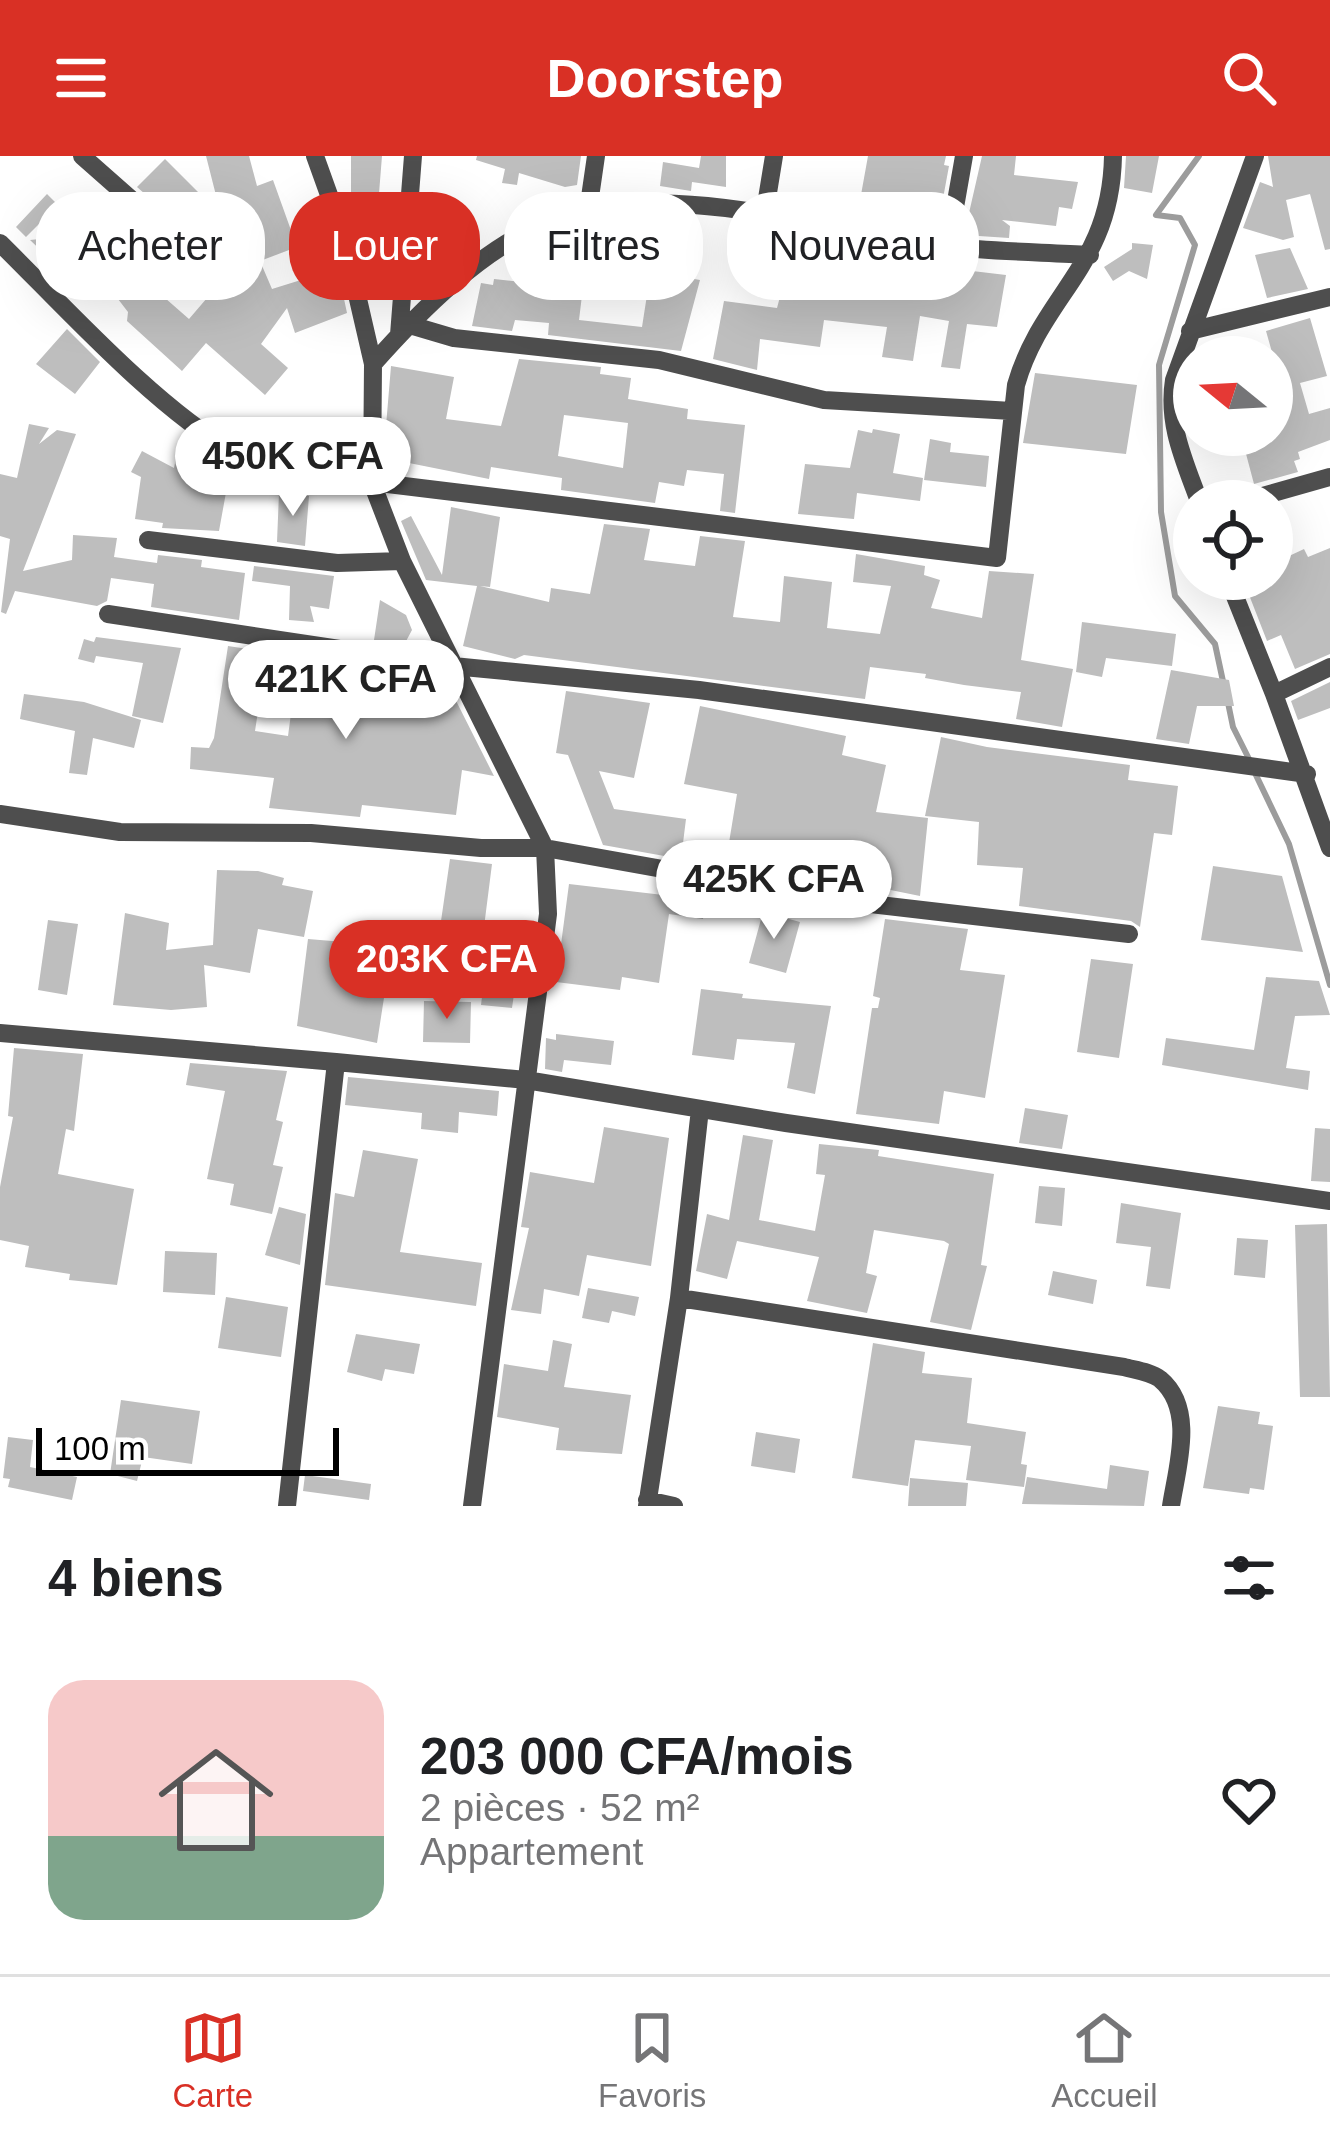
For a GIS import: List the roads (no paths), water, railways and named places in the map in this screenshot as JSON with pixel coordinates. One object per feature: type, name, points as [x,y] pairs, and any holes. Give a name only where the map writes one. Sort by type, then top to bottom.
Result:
[{"type":"street","points":[[82,156],[123,192]]},
{"type":"street","points":[[315,156],[343,234],[373,364],[372,483],[401,561],[545,848],[548,914],[472,1506]]},
{"type":"street","points":[[405,330],[413,156]]},
{"type":"street","points":[[591,192],[596,156]]},
{"type":"street","points":[[768,192],[774,156]]},
{"type":"street","points":[[958,192],[964,156]]},
{"type":"street","points":[[0,243],[164,398],[236,453],[290,470],[372,483],[997,558],[1012,411],[1022,363],[1105,223],[1113,156]]},
{"type":"street","points":[[1191,480],[1170,405],[1190,331],[1255,156]]},
{"type":"street","points":[[373,364],[405,330],[504,249]]},
{"type":"street","points":[[979,249],[1090,255]]},
{"type":"street","points":[[1190,331],[1330,297]]},
{"type":"street","points":[[405,330],[658,361],[824,400],[1012,411]]},
{"type":"street","points":[[1293,487],[1330,477]]},
{"type":"street","points":[[148,540],[337,563],[401,561]]},
{"type":"street","points":[[1236,600],[1307,774],[1330,848]]},
{"type":"street","points":[[108,614],[453,666],[699,690],[1307,774]]},
{"type":"street","points":[[1274,694],[1330,667]]},
{"type":"street","points":[[0,814],[120,832],[311,832],[481,848],[545,848],[836,900],[1130,934]]},
{"type":"street","points":[[0,1033],[526,1079],[1330,1201]]},
{"type":"street","points":[[287,1506],[335,1062]]},
{"type":"street","points":[[674,1506],[647,1503],[679,1298],[700,1109]]},
{"type":"street","points":[[679,1298],[1101,1363],[1158,1377],[1177,1402],[1182,1431],[1171,1506]]},
{"type":"waterway","points":[[1199,156],[1156,215],[1180,218],[1195,245],[1159,365],[1161,512],[1175,596],[1215,644],[1224,686]]},
{"type":"waterway","points":[[1227,698],[1233,727],[1249,759]]},
{"type":"waterway","points":[[1254,771],[1289,844],[1330,985]]}]
